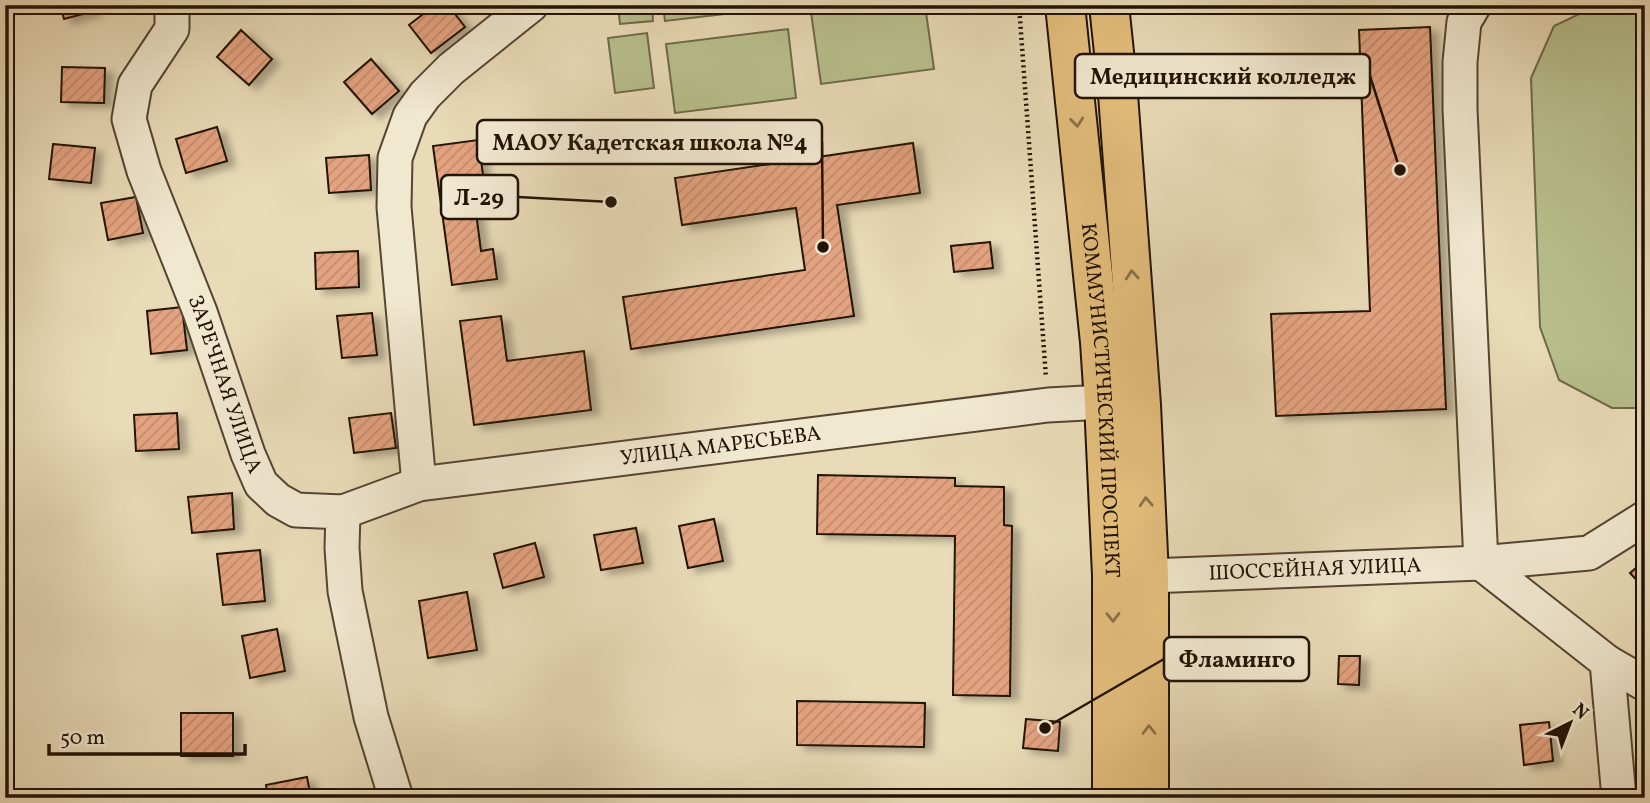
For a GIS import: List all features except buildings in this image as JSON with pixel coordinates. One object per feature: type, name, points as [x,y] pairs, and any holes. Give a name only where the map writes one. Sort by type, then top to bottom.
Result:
[{"type":"main road","name":"КОММУНИСТИЧЕСКИЙ ПРОСПЕКТ","points":[[1065,5],[1104,402],[1112,575],[1112,798]]},
{"type":"main road","name":"КОММУНИСТИЧЕСКИЙ ПРОСПЕКТ","points":[[1108,5],[1117,81],[1138,343],[1149,576],[1149,798]]},
{"type":"street","name":"ЗАРЕЧНАЯ УЛИЦА","points":[[172,5],[172,29],[135,85],[129,118],[144,172],[200,312],[261,484],[278,500],[296,510],[343,512]]},
{"type":"street","points":[[419,484],[395,220],[395,158],[411,116],[425,95],[451,69],[531,5]]},
{"type":"street","points":[[1474,5],[1464,22],[1460,62],[1460,109],[1481,563],[1607,662],[1645,684]]},
{"type":"street","name":"УЛИЦА МАРЕСЬЕВА","points":[[343,512],[419,484],[1048,405],[1104,402]]},
{"type":"street","points":[[343,512],[345,591],[371,717],[396,798]]},
{"type":"street","name":"ШОССЕЙНАЯ УЛИЦА","points":[[1149,576],[1481,563],[1589,553],[1645,518]]},
{"type":"street","points":[[1607,662],[1619,798]]},
{"type":"path","points":[[1019,5],[1048,405]]},
{"type":"green space","points":[[618,5],[652,5],[653,21],[620,24]]},
{"type":"green space","points":[[663,5],[750,5],[750,11],[665,21]]},
{"type":"green space","points":[[810,5],[925,5],[934,69],[821,84]]},
{"type":"green space","points":[[1598,5],[1645,5],[1645,408],[1612,408],[1559,380],[1540,327],[1531,78],[1554,26]]},
{"type":"green space","points":[[788,29],[796,98],[675,113],[666,44]]},
{"type":"green space","points":[[647,33],[654,88],[615,93],[608,38]]},
{"type":"place","name":"Медицинский колледж","points":[[1400,170]]},
{"type":"place","name":"Л-29","points":[[611,202]]},
{"type":"place","name":"МАОУ Кадетская школа №4","points":[[823,247]]},
{"type":"place","name":"Фламинго","points":[[1045,728]]}]
